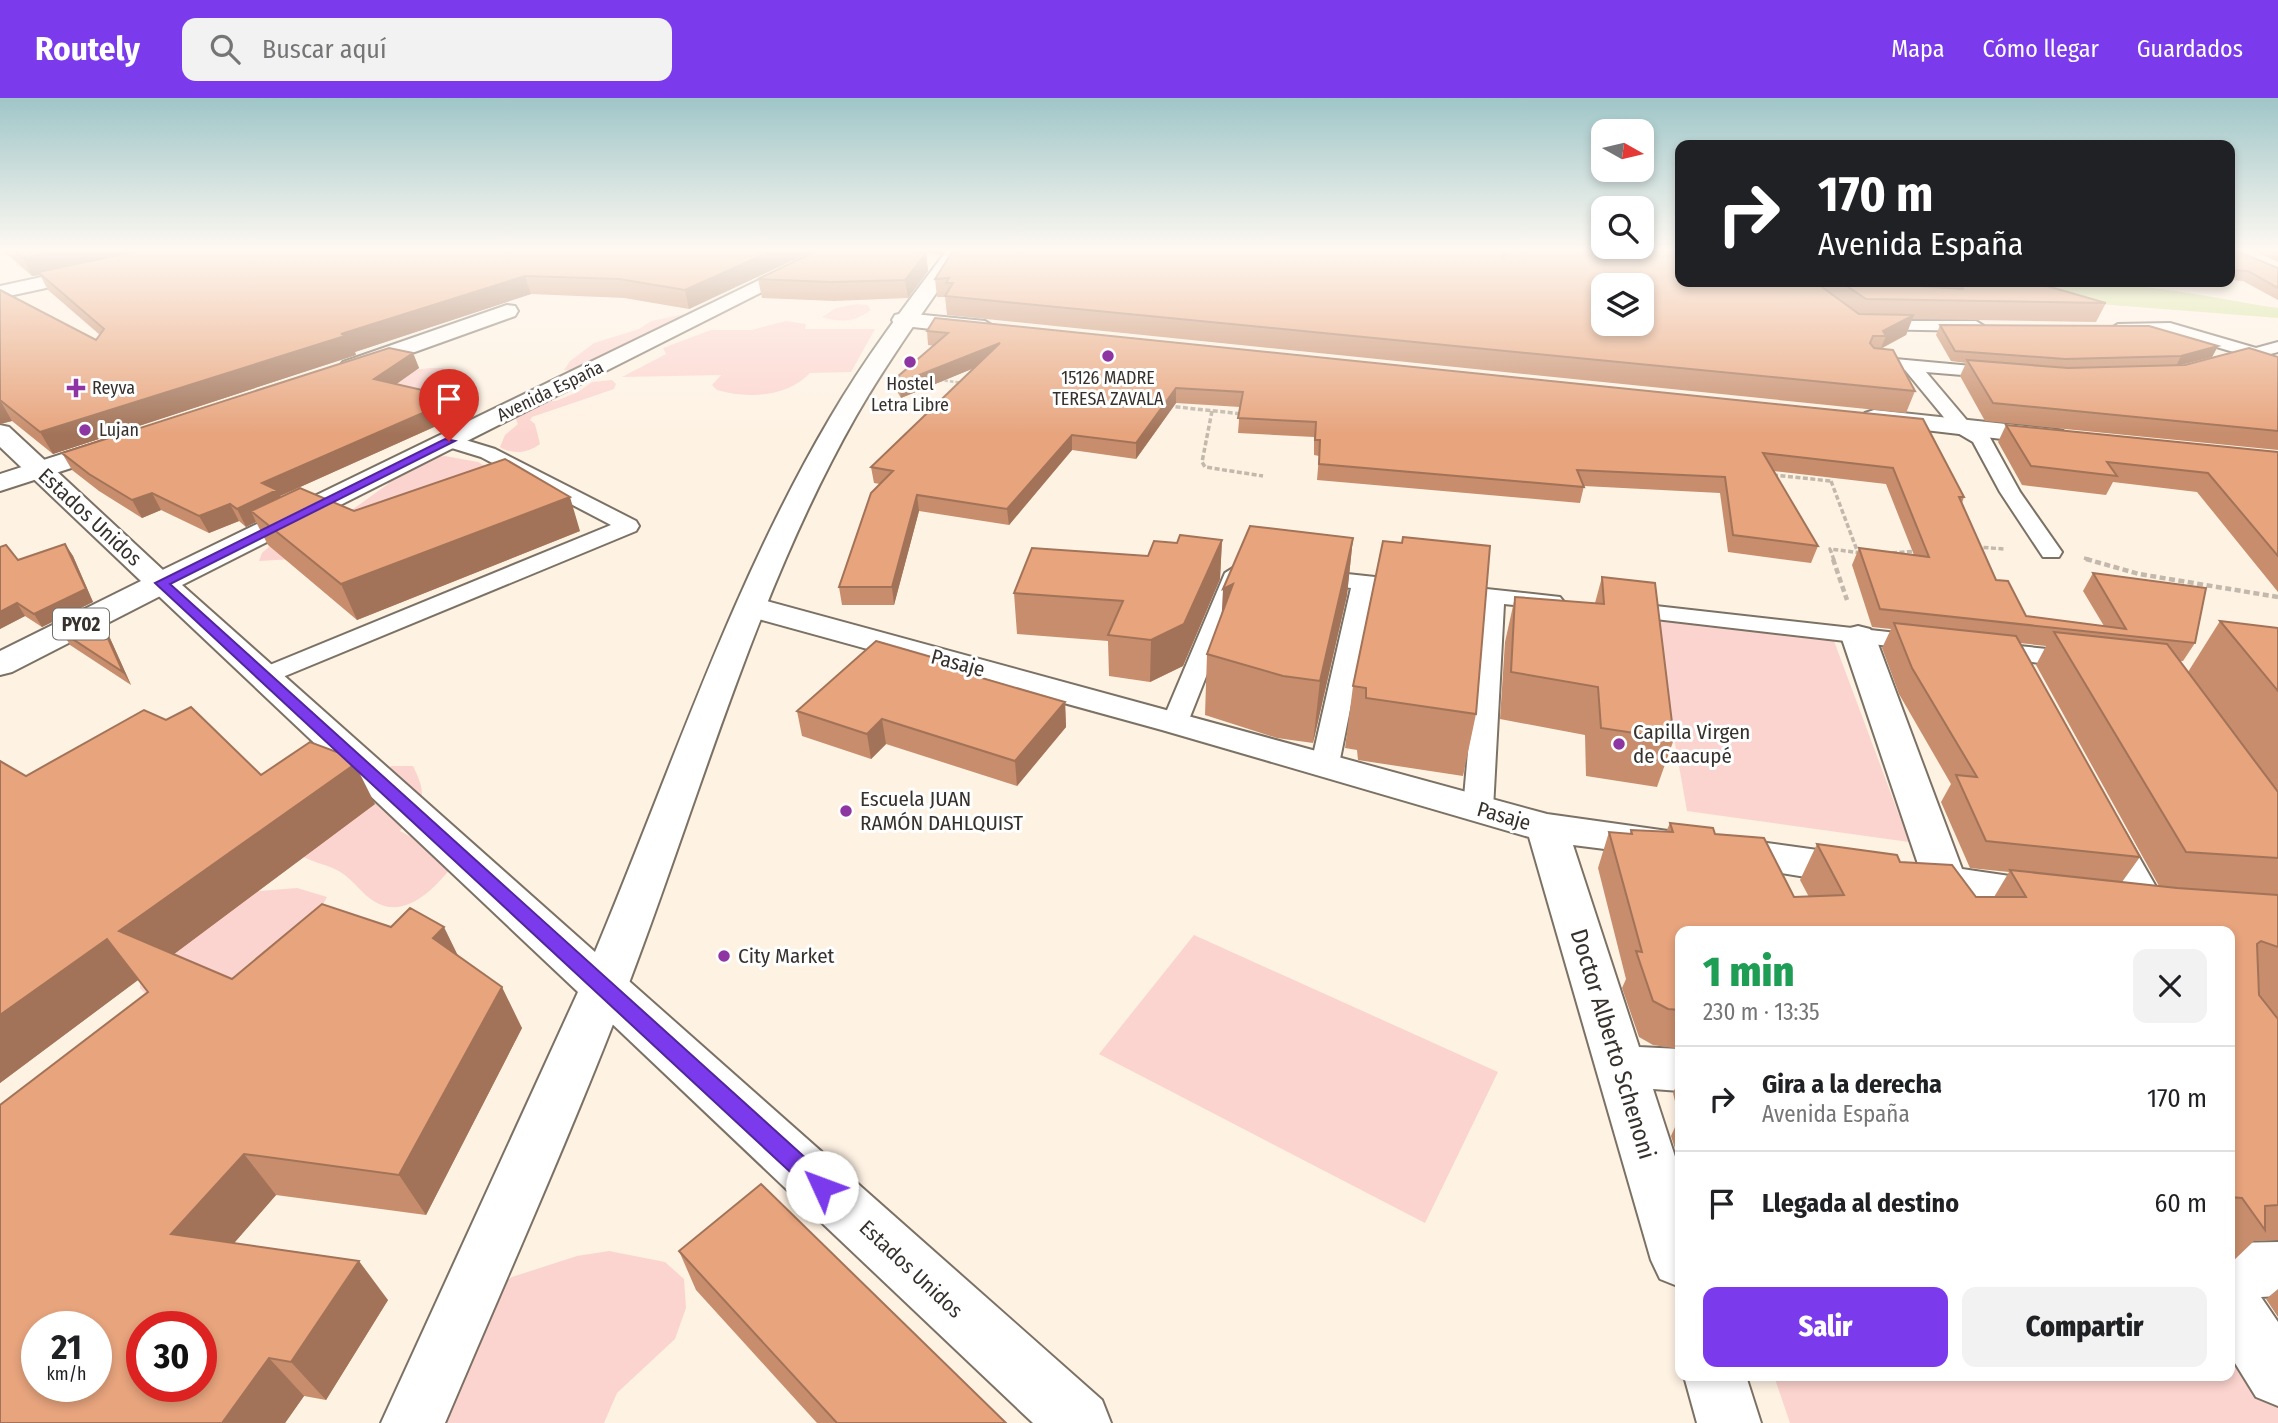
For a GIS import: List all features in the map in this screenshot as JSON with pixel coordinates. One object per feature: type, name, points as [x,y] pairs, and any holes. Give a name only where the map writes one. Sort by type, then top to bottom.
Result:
[{"type":"main road","points":[[329,374],[507,311]]},
{"type":"main road","name":"Avenida España","points":[[0,665],[161,583],[718,311]]},
{"type":"main road","points":[[413,1423],[604,987],[752,607],[831,434],[908,311]]},
{"type":"main road","points":[[903,320],[1012,330]]},
{"type":"main road","points":[[1852,416],[2073,439]]},
{"type":"main road","name":"Estados Unidos","points":[[0,433],[1079,1423]]},
{"type":"main road","points":[[0,483],[144,435]]},
{"type":"main road","name":"Pasaje","points":[[752,607],[1175,722],[1547,828],[1773,875],[1946,884],[2141,909]]},
{"type":"main road","points":[[1858,636],[1946,884],[1975,926]]},
{"type":"main road","name":"Doctor Alberto Schenoni","points":[[1547,828],[1675,1245]]},
{"type":"main road","points":[[1620,1066],[1675,1070]]},
{"type":"main road","points":[[2235,1270],[2278,1269]]},
{"type":"main road","points":[[2235,1310],[2278,1375]]},
{"type":"main road","points":[[1716,1381],[1729,1423]]},
{"type":"lane","points":[[1907,326],[1946,369]]},
{"type":"lane","points":[[1854,327],[1992,327]]},
{"type":"lane","points":[[2101,329],[2171,328],[2255,353]]},
{"type":"lane","points":[[2216,363],[2278,347]]},
{"type":"lane","points":[[1873,362],[2019,374]]},
{"type":"lane","points":[[1910,366],[1933,389],[1963,428],[1982,438],[2010,492],[2052,552]]},
{"type":"lane","points":[[264,677],[628,526],[488,453],[449,441]]},
{"type":"lane","points":[[1175,722],[1237,571],[1262,573]]},
{"type":"lane","points":[[1288,575],[1574,604]]},
{"type":"lane","points":[[1325,764],[1364,581]]},
{"type":"lane","points":[[1478,809],[1493,595]]},
{"type":"lane","points":[[1601,607],[1955,646],[2019,665],[2104,663]]},
{"type":"lane","points":[[2098,809],[2141,909]]},
{"type":"path","points":[[870,372],[966,383]]},
{"type":"path","points":[[1157,405],[1253,416]]},
{"type":"path","points":[[1212,411],[1202,462],[1205,467],[1262,476]]},
{"type":"path","points":[[1763,474],[1831,481]]},
{"type":"path","points":[[1823,474],[1831,481],[1858,553]]},
{"type":"path","points":[[1969,547],[2076,555],[2139,574],[2278,597]]},
{"type":"path","points":[[1858,636],[1830,549],[1867,554]]},
{"type":"path","points":[[1889,553],[1929,550]]},
{"type":"shaded area","points":[[832,311],[870,311],[848,320],[822,317]]},
{"type":"shaded area","points":[[2187,311],[2278,311],[2278,318]]},
{"type":"shaded area","points":[[685,314],[685,325],[576,371],[564,370],[570,361],[594,343],[639,329],[651,321]]},
{"type":"shaded area","points":[[786,321],[806,324],[805,329],[875,329],[851,372],[810,373],[790,387],[766,394],[741,395],[717,390],[712,385],[721,375],[622,377],[666,354],[663,348],[711,330],[752,330]]},
{"type":"shaded area","points":[[443,368],[445,377],[421,389],[378,386],[405,371]]},
{"type":"shaded area","points":[[612,380],[616,384],[614,389],[532,417],[530,420],[535,424],[540,444],[535,447],[515,452],[500,447],[505,435],[518,424],[514,414],[542,401],[556,401],[578,392],[592,382]]},
{"type":"shaded area","points":[[445,456],[478,462],[495,472],[294,559],[259,561],[262,553],[271,545],[349,512],[405,468]]},
{"type":"shaded area","points":[[1653,620],[1834,641],[1909,842],[1687,811]]},
{"type":"shaded area","points":[[392,766],[413,766],[422,794],[418,807],[400,831],[413,838],[436,839],[453,866],[419,899],[398,907],[375,902],[342,873],[305,858],[293,850],[347,783]]},
{"type":"shaded area","points":[[297,888],[327,897],[308,934],[249,985],[151,1000],[140,988],[140,971],[248,892]]},
{"type":"shaded area","points":[[1194,935],[1498,1072],[1425,1223],[1099,1054]]},
{"type":"shaded area","points":[[609,1251],[665,1262],[684,1279],[686,1308],[675,1339],[617,1393],[604,1423],[436,1423],[479,1300],[512,1277],[577,1256]]},
{"type":"shaded area","points":[[2235,1336],[2278,1399],[2278,1423],[1790,1423],[1776,1381],[2235,1381]]},
{"type":"building","points":[[0,311],[40,311],[96,340],[104,329],[83,311],[414,311],[341,334],[348,335],[40,432],[0,400]]},
{"type":"building","points":[[1096,311],[1591,311],[1591,336],[1654,336],[1654,311],[1855,311],[1859,314],[1914,315],[1883,331],[1886,336],[1873,336],[1870,343],[1874,348],[1893,350],[1915,391]]},
{"type":"building","points":[[935,318],[1923,419],[1964,497],[1959,497],[1996,580],[2008,581],[2026,616],[2126,629],[2093,573],[2206,588],[2195,643],[1880,609],[1859,548],[1929,557],[1893,468],[1763,453],[1818,546],[1733,535],[1725,477],[1577,470],[1584,487],[1319,464],[1320,440],[1315,440],[1316,422],[1238,418],[1243,392],[1176,388],[1136,443],[1072,435],[1007,509],[917,495],[892,587],[839,587],[871,493],[893,471],[871,467],[1000,343],[899,383],[896,378],[948,333],[927,331]]},
{"type":"building","points":[[1940,325],[2149,326],[2218,346],[2181,356],[2065,359],[1955,351]]},
{"type":"building","points":[[389,348],[413,353],[374,379],[457,398],[262,483],[277,490],[237,509],[230,504],[199,516],[152,493],[132,500],[89,474],[62,453]]},
{"type":"building","points":[[2249,348],[2278,357],[2278,431],[1993,403],[1967,360],[2068,368],[2185,365]]},
{"type":"building","points":[[2006,425],[2278,452],[2278,556],[2208,473],[2107,462],[2117,476],[2031,466]]},
{"type":"building","points":[[505,459],[570,497],[341,584],[251,511],[300,488],[354,511]]},
{"type":"building","points":[[1250,526],[1353,538],[1320,681],[1283,676],[1207,654],[1233,584],[1223,589]]},
{"type":"building","points":[[1180,535],[1222,540],[1184,624],[1151,640],[1108,635],[1123,601],[1014,593],[1032,548],[1148,556],[1154,541],[1177,543]]},
{"type":"building","points":[[1403,537],[1490,546],[1476,714],[1366,698],[1366,688],[1353,686],[1383,541],[1402,543]]},
{"type":"building","points":[[65,544],[86,589],[34,614],[17,603],[0,612],[0,547],[6,545],[18,560]]},
{"type":"building","points":[[1602,577],[1655,583],[1674,739],[1601,728],[1598,687],[1511,672],[1515,597],[1604,604]]},
{"type":"building","points":[[97,614],[123,672],[62,632]]},
{"type":"building","points":[[2220,621],[2278,628],[2278,691]]},
{"type":"building","points":[[1894,623],[2016,636],[2140,857],[1986,841],[1956,775],[1977,777],[1912,668]]},
{"type":"building","points":[[2054,632],[2167,644],[2278,792],[2278,858],[2186,852]]},
{"type":"building","points":[[876,641],[980,671],[975,676],[1065,702],[1015,761],[882,719],[867,734],[797,711]]},
{"type":"building","points":[[191,707],[261,775],[310,742],[345,755],[355,764],[119,931],[232,979],[322,904],[391,927],[410,908],[444,927],[433,938],[502,987],[399,1175],[244,1154],[171,1234],[359,1261],[291,1362],[269,1358],[222,1423],[0,1423],[0,1105],[148,992],[107,939],[0,1015],[0,761],[26,776],[144,710],[166,720]]},
{"type":"building","points":[[1670,823],[1713,828],[1715,834],[1764,838],[1794,897],[1844,895],[1817,844],[1897,855],[1900,862],[1952,865],[1976,897],[2026,897],[2010,870],[2177,888],[2278,895],[2278,947],[2261,941],[2257,944],[2259,995],[2278,1019],[2278,1205],[2265,1206],[2265,1230],[2242,1198],[2235,1197],[2235,926],[1675,926],[1675,1010],[1668,1009],[1653,1001],[1636,951],[1642,952],[1609,832],[1673,832]]},
{"type":"building","points":[[761,1184],[1006,1423],[837,1423],[679,1251]]},
{"type":"place","name":"15126 MADRE TERESA ZAVALA","points":[[1108,356]]},
{"type":"place","name":"Hostel Letra Libre","points":[[910,362]]},
{"type":"place","name":"Reyva","points":[[76,388]]},
{"type":"place","name":"Lujan","points":[[85,430]]},
{"type":"place","name":"Capilla Virgen de Caacupé","points":[[1619,744]]},
{"type":"place","name":"Escuela JUAN RAMÓN DAHLQUIST","points":[[846,811]]},
{"type":"place","name":"City Market","points":[[724,956]]},
{"type":"route","points":[[449,441],[161,583],[822,1187]]}]
